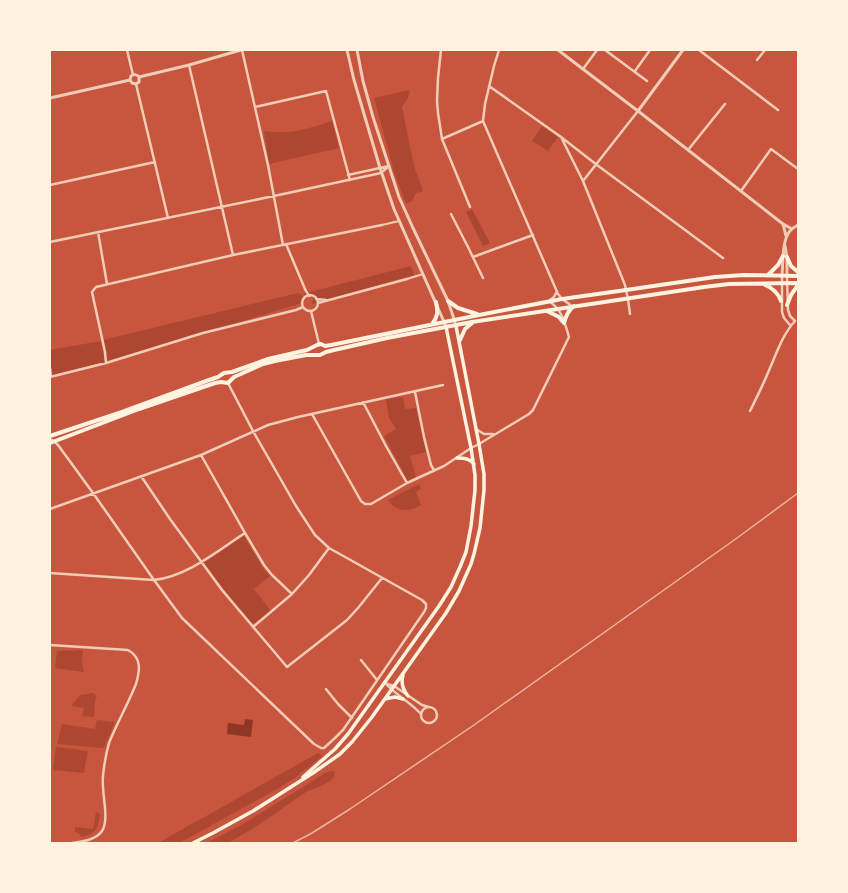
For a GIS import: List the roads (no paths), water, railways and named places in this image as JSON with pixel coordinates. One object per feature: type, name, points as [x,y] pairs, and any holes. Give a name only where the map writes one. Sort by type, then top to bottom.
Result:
[{"type":"main road","points":[[768,275],[785,257],[791,266],[798,272]]},
{"type":"main road","points":[[51,440],[224,373],[232,372],[268,359],[307,350],[318,345],[331,346],[432,324],[562,299],[715,277],[768,275],[798,276]]},
{"type":"main road","points":[[51,440],[218,382],[227,382],[240,374],[268,363],[306,355],[320,355],[334,350],[387,338],[472,322],[717,285],[781,283],[798,284],[791,294],[787,305]]},
{"type":"main road","points":[[760,284],[772,288],[777,293],[781,301]]},
{"type":"main road","points":[[448,301],[458,308],[479,315]]},
{"type":"main road","points":[[432,324],[437,315],[436,302]]},
{"type":"main road","points":[[546,311],[556,315],[564,323],[573,306]]},
{"type":"main road","points":[[460,340],[465,330],[472,322]]},
{"type":"main road","points":[[193,843],[253,811],[340,754],[359,734],[404,673],[446,613],[458,591],[473,559],[480,528],[484,474],[460,340],[456,326]]},
{"type":"main road","points":[[292,786],[328,756],[342,742],[439,606],[451,587],[463,560],[469,540],[476,490],[474,464],[446,327]]},
{"type":"main road","points":[[318,345],[325,350],[324,353]]},
{"type":"main road","points":[[317,355],[313,351],[318,345]]},
{"type":"main road","points":[[227,382],[231,376],[228,373]]},
{"type":"main road","points":[[222,375],[221,379],[227,382]]},
{"type":"main road","points":[[457,458],[468,459],[474,464]]},
{"type":"main road","points":[[404,673],[402,683],[405,693],[408,696]]},
{"type":"main road","points":[[384,699],[395,697],[403,699]]},
{"type":"street","points":[[50,98],[130,80],[131,76],[133,75],[127,50]]},
{"type":"street","points":[[133,75],[139,77],[242,50],[285,244],[308,297]]},
{"type":"street","points":[[347,50],[354,80],[381,173],[399,222],[446,327]]},
{"type":"street","points":[[358,50],[366,92],[403,206],[448,301],[456,326]]},
{"type":"street","points":[[441,50],[438,72],[437,101],[442,139],[470,207]]},
{"type":"street","points":[[499,50],[489,86],[483,121],[557,291],[562,299],[573,306]]},
{"type":"street","points":[[558,50],[783,224],[792,229]]},
{"type":"street","points":[[583,69],[597,50]]},
{"type":"street","points":[[605,50],[647,81]]},
{"type":"street","points":[[635,72],[650,50]]},
{"type":"street","points":[[584,181],[683,50]]},
{"type":"street","points":[[699,50],[778,110]]},
{"type":"street","points":[[757,60],[765,50]]},
{"type":"street","points":[[188,65],[233,255]]},
{"type":"street","points":[[139,77],[139,82],[136,84],[168,218]]},
{"type":"street","points":[[130,80],[132,83],[136,84]]},
{"type":"street","points":[[489,86],[561,137],[722,258]]},
{"type":"street","points":[[255,107],[326,91],[350,180]]},
{"type":"street","points":[[688,150],[725,104]]},
{"type":"street","points":[[442,139],[483,121]]},
{"type":"street","points":[[561,137],[584,181],[626,290],[630,314]]},
{"type":"street","points":[[741,191],[771,149],[798,169]]},
{"type":"street","points":[[50,184],[155,162]]},
{"type":"street","points":[[348,175],[389,166]]},
{"type":"street","points":[[50,242],[350,180],[381,173],[389,166]]},
{"type":"street","points":[[451,214],[483,278]]},
{"type":"street","points":[[106,363],[92,292],[96,287],[233,255],[399,222]]},
{"type":"street","points":[[750,411],[763,386],[784,335],[790,325],[795,321],[788,313],[787,305],[787,276],[785,257],[786,234],[783,224]]},
{"type":"street","points":[[786,239],[792,229],[798,225]]},
{"type":"street","points":[[98,232],[107,284]]},
{"type":"street","points":[[473,257],[533,235]]},
{"type":"street","points":[[785,257],[781,283],[781,301],[783,316],[790,325]]},
{"type":"street","points":[[318,303],[422,274]]},
{"type":"street","points":[[312,414],[361,501],[367,505],[374,503],[407,483],[444,466],[471,448],[526,417],[533,410],[569,337],[558,309],[556,306],[548,302],[554,297],[557,291]]},
{"type":"street","points":[[296,310],[304,299],[308,297],[312,296],[316,299],[327,300]]},
{"type":"street","points":[[311,311],[315,310],[316,308],[318,303],[316,299]]},
{"type":"street","points":[[303,302],[304,307],[311,311]]},
{"type":"street","points":[[50,368],[51,377],[106,363],[203,333],[304,307]]},
{"type":"street","points":[[311,311],[318,345]]},
{"type":"street","points":[[51,440],[93,494],[177,612],[314,744],[324,748],[335,738],[352,718],[424,612],[426,604],[422,600],[328,548],[315,535],[253,431],[227,382]]},
{"type":"street","points":[[50,509],[201,455],[253,431],[280,422],[443,385]]},
{"type":"street","points":[[415,392],[424,437],[431,465],[434,470]]},
{"type":"street","points":[[363,402],[407,483]]},
{"type":"street","points":[[476,428],[484,434],[496,434]]},
{"type":"street","points":[[201,455],[260,559],[268,570],[292,594]]},
{"type":"street","points":[[141,476],[201,562],[231,601],[287,667],[347,620],[382,578]]},
{"type":"street","points":[[50,573],[154,580],[161,579],[178,574],[201,562],[245,533]]},
{"type":"street","points":[[253,627],[292,594],[309,575],[328,548]]},
{"type":"street","points":[[50,645],[128,650],[136,657],[139,668],[136,684],[109,744],[106,756],[103,779],[106,817],[105,825],[102,832],[94,837],[72,843]]},
{"type":"street","points":[[361,660],[377,680]]},
{"type":"street","points":[[384,683],[394,686],[422,705],[434,708],[437,713],[435,720],[426,722],[422,718],[421,714],[384,683]]},
{"type":"street","points":[[326,689],[352,718]]},
{"type":"street","points":[[421,714],[424,709],[429,707]]},
{"type":"railway","points":[[293,843],[350,809],[474,725],[798,493]]}]
